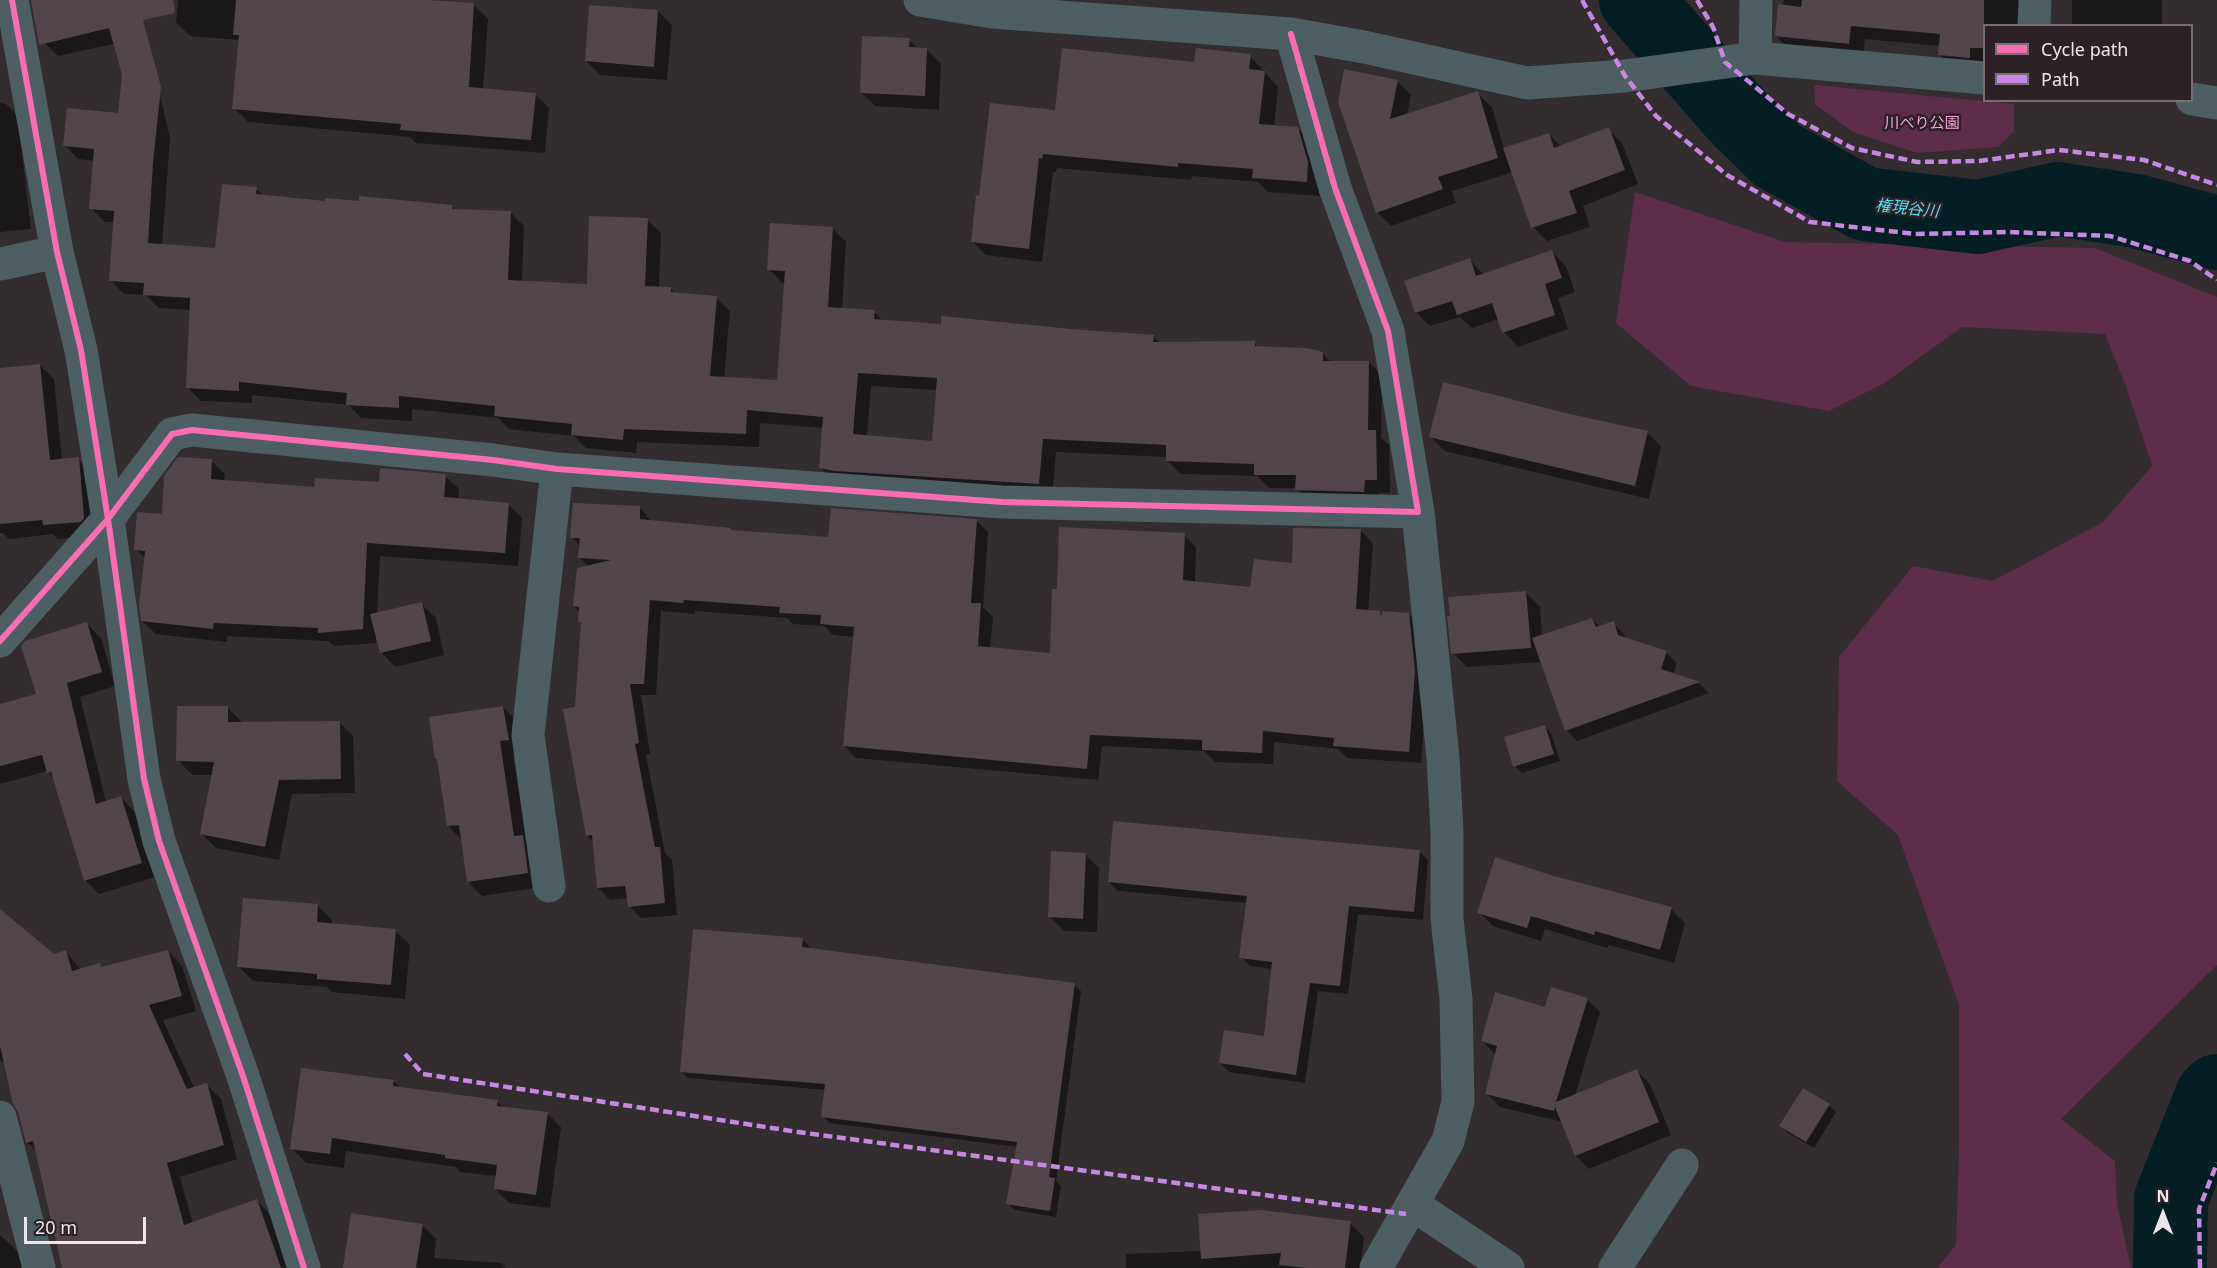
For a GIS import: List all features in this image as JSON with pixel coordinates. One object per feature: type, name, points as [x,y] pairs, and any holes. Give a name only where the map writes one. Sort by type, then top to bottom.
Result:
[{"type":"street","points":[[12,0],[57,252],[81,350],[108,519],[144,778],[159,841],[243,1076],[304,1268]]},
{"type":"street","points":[[920,0],[992,12],[1291,34],[1364,47],[1527,83],[1625,76],[1740,60],[1983,78]]},
{"type":"street","points":[[1740,60],[1756,0]]},
{"type":"street","points":[[2034,24],[2035,0]]},
{"type":"street","points":[[1291,34],[1335,188],[1388,331],[1418,512],[1443,758],[1447,832],[1447,919],[1456,999],[1458,1102],[1448,1141],[1376,1268]]},
{"type":"street","points":[[2193,99],[2217,103]]},
{"type":"street","points":[[0,264],[57,252]]},
{"type":"street","points":[[0,641],[108,519],[172,434],[192,430],[493,460],[557,469],[1002,502],[1418,512]]},
{"type":"street","points":[[549,886],[528,735],[557,469]]},
{"type":"street","points":[[0,1117],[39,1268]]},
{"type":"street","points":[[1615,1268],[1683,1165]]},
{"type":"street","points":[[1412,1204],[1508,1268]]},
{"type":"green space","name":"川べり公園","points":[[1814,85],[2014,104],[2014,131],[1998,147],[1917,153],[1853,132],[1815,104]]},
{"type":"green space","points":[[1635,192],[1785,242],[2095,248],[2217,297],[2217,965],[2061,1119],[2115,1161],[2117,1203],[2131,1268],[1937,1268],[1956,1245],[1959,1005],[1898,835],[1837,781],[1839,657],[1913,566],[1993,581],[2103,522],[2152,466],[2125,384],[2105,334],[1962,327],[1883,384],[1829,411],[1691,386],[1616,323]]},
{"type":"building","points":[[31,0],[173,0],[175,13],[143,20],[161,87],[148,243],[215,248],[222,184],[257,187],[256,194],[325,201],[325,198],[359,201],[359,196],[452,205],[452,209],[511,211],[508,280],[587,284],[589,216],[648,218],[645,286],[671,287],[671,292],[717,296],[710,376],[777,380],[785,271],[767,270],[770,223],[833,227],[828,307],[875,310],[874,319],[941,324],[941,316],[1154,335],[1153,342],[1255,341],[1255,346],[1306,348],[1323,352],[1323,361],[1369,361],[1368,430],[1376,430],[1377,480],[1365,480],[1364,492],[1295,490],[1296,475],[1254,475],[1254,464],[1166,461],[1166,445],[1043,439],[1039,484],[835,471],[819,468],[823,417],[747,410],[746,434],[624,429],[623,440],[571,435],[572,424],[494,416],[495,406],[399,396],[399,408],[346,405],[347,393],[239,382],[239,391],[186,388],[190,298],[143,295],[144,283],[109,281],[114,211],[89,209],[94,149],[63,146],[67,108],[118,113],[122,75],[109,28],[39,45]],"holes":[[[858,373],[937,378],[932,441],[853,434]]]},
{"type":"building","points":[[236,0],[427,0],[474,3],[469,87],[536,93],[531,140],[400,130],[401,124],[232,109],[239,35],[233,35]]},
{"type":"building","points":[[1802,0],[1984,0],[1983,48],[1970,48],[1970,58],[1938,55],[1940,34],[1851,26],[1849,44],[1775,36],[1778,4],[1801,7]]},
{"type":"building","points":[[589,5],[658,10],[654,67],[585,61]]},
{"type":"building","points":[[862,36],[910,38],[909,47],[927,48],[925,96],[860,93]]},
{"type":"building","points":[[1062,48],[1194,62],[1196,48],[1251,54],[1249,69],[1265,71],[1259,124],[1298,127],[1308,162],[1307,182],[1252,178],[1253,169],[1178,163],[1178,167],[1043,154],[1042,159],[1039,158],[1029,249],[971,242],[990,103],[1055,110]]},
{"type":"building","points":[[1344,69],[1398,80],[1390,119],[1478,91],[1498,158],[1438,177],[1443,189],[1376,213],[1338,102]]},
{"type":"building","points":[[1609,127],[1625,170],[1569,191],[1577,213],[1531,228],[1503,148],[1549,133],[1554,148]]},
{"type":"building","points":[[1552,250],[1562,278],[1545,284],[1555,315],[1502,333],[1492,303],[1457,315],[1452,301],[1415,313],[1404,281],[1470,258],[1476,276]]},
{"type":"building","points":[[40,364],[50,460],[79,457],[84,518],[81,522],[43,525],[42,520],[0,524],[0,368]]},
{"type":"building","points":[[1443,382],[1648,431],[1635,486],[1429,437]]},
{"type":"building","points":[[178,457],[212,459],[211,479],[314,487],[315,478],[379,482],[380,468],[446,474],[444,497],[509,503],[505,553],[367,543],[363,629],[318,633],[318,628],[214,623],[213,629],[141,621],[139,606],[145,551],[134,550],[137,512],[162,514],[164,476]]},
{"type":"building","points":[[573,503],[640,506],[640,519],[731,528],[731,530],[828,537],[831,508],[977,519],[971,603],[981,603],[978,646],[1050,653],[1052,589],[1057,589],[1059,527],[1185,533],[1183,580],[1250,587],[1254,559],[1292,563],[1293,528],[1361,529],[1356,609],[1380,611],[1381,616],[1383,611],[1409,613],[1415,671],[1409,752],[1333,746],[1334,738],[1263,731],[1262,753],[1202,750],[1202,740],[1090,735],[1087,769],[843,746],[854,627],[820,624],[821,615],[779,613],[780,607],[684,600],[683,603],[650,600],[644,684],[630,684],[639,743],[635,744],[655,847],[660,847],[665,903],[628,907],[625,886],[597,888],[592,835],[586,836],[563,709],[575,707],[581,622],[578,622],[579,607],[573,606],[577,568],[611,560],[578,558],[580,538],[570,538]]},
{"type":"building","points":[[1526,591],[1531,648],[1451,654],[1447,616],[1450,616],[1448,597]]},
{"type":"building","points":[[422,602],[431,641],[380,653],[370,614]]},
{"type":"building","points":[[1592,618],[1596,627],[1614,621],[1618,635],[1667,651],[1661,669],[1700,682],[1565,731],[1532,638]]},
{"type":"building","points":[[87,622],[102,672],[67,683],[96,804],[121,796],[142,863],[84,881],[51,772],[47,773],[42,755],[0,766],[0,704],[36,694],[21,646],[25,641]]},
{"type":"building","points":[[177,706],[228,706],[228,722],[340,721],[341,779],[279,780],[265,847],[200,834],[214,762],[176,761]]},
{"type":"building","points":[[503,706],[509,740],[500,741],[514,836],[523,835],[528,873],[467,882],[459,825],[447,826],[429,717]]},
{"type":"building","points":[[1545,725],[1554,754],[1513,767],[1504,737]]},
{"type":"building","points":[[1113,821],[1420,850],[1414,912],[1349,906],[1340,986],[1310,983],[1296,1075],[1219,1063],[1224,1030],[1264,1036],[1272,962],[1239,958],[1247,896],[1108,882]]},
{"type":"building","points":[[1051,851],[1086,853],[1083,919],[1048,917]]},
{"type":"building","points":[[1495,857],[1551,875],[1672,907],[1660,950],[1595,931],[1594,935],[1531,916],[1527,928],[1477,913]]},
{"type":"building","points":[[243,898],[318,904],[317,922],[396,929],[391,985],[317,979],[317,974],[237,967]]},
{"type":"building","points":[[0,909],[54,954],[66,950],[72,971],[100,963],[101,967],[168,950],[182,996],[149,1005],[187,1089],[207,1083],[224,1145],[167,1163],[184,1225],[257,1199],[281,1268],[62,1268],[33,1141],[26,1143],[18,1112],[13,1104],[0,1046]]},
{"type":"building","points":[[693,929],[803,938],[802,947],[1075,983],[1049,1177],[1055,1178],[1050,1211],[1006,1204],[1017,1142],[821,1117],[825,1084],[680,1072]]},
{"type":"building","points":[[1551,987],[1588,998],[1556,1102],[1637,1069],[1659,1122],[1575,1156],[1555,1107],[1554,1111],[1485,1094],[1497,1046],[1481,1041],[1495,992],[1545,1007]]},
{"type":"building","points":[[301,1068],[394,1080],[393,1086],[498,1100],[497,1106],[548,1112],[536,1195],[494,1189],[497,1165],[445,1158],[445,1155],[332,1138],[330,1154],[290,1149]]},
{"type":"building","points":[[1803,1088],[1830,1104],[1806,1142],[1779,1126]]},
{"type":"building","points":[[1261,1210],[1351,1221],[1345,1268],[1279,1265],[1281,1253],[1201,1259],[1198,1214]]},
{"type":"building","points":[[351,1213],[423,1224],[416,1268],[343,1268]]},
{"type":"waterway","name":"権現谷川","points":[[1636,0],[1738,117],[1777,155],[1865,204],[1978,217],[2058,199],[2136,211],[2217,233]]},
{"type":"waterway","name":"権現谷川","points":[[2170,1268],[2171,1199],[2212,1096],[2217,1091]]},
{"type":"marked path","points":[[1582,0],[1625,76],[1656,116],[1727,175],[1810,222],[1915,234],[2008,232],[2110,236],[2190,261],[2217,280]]},
{"type":"marked path","points":[[1697,0],[1713,27],[1725,62],[1788,114],[1852,148],[1917,162],[1979,161],[2059,150],[2144,160],[2217,185]]},
{"type":"marked path","points":[[405,1054],[423,1074],[798,1132],[1406,1214]]},
{"type":"marked path","points":[[2200,1268],[2199,1209],[2217,1163]]},
{"type":"cycle path","points":[[12,0],[57,252],[81,350],[108,519],[144,779],[159,841],[243,1076],[304,1268]]},
{"type":"cycle path","points":[[0,641],[108,519],[172,434],[192,430],[493,460],[557,469],[1002,502],[1418,512],[1388,331],[1335,188],[1291,34]]}]
